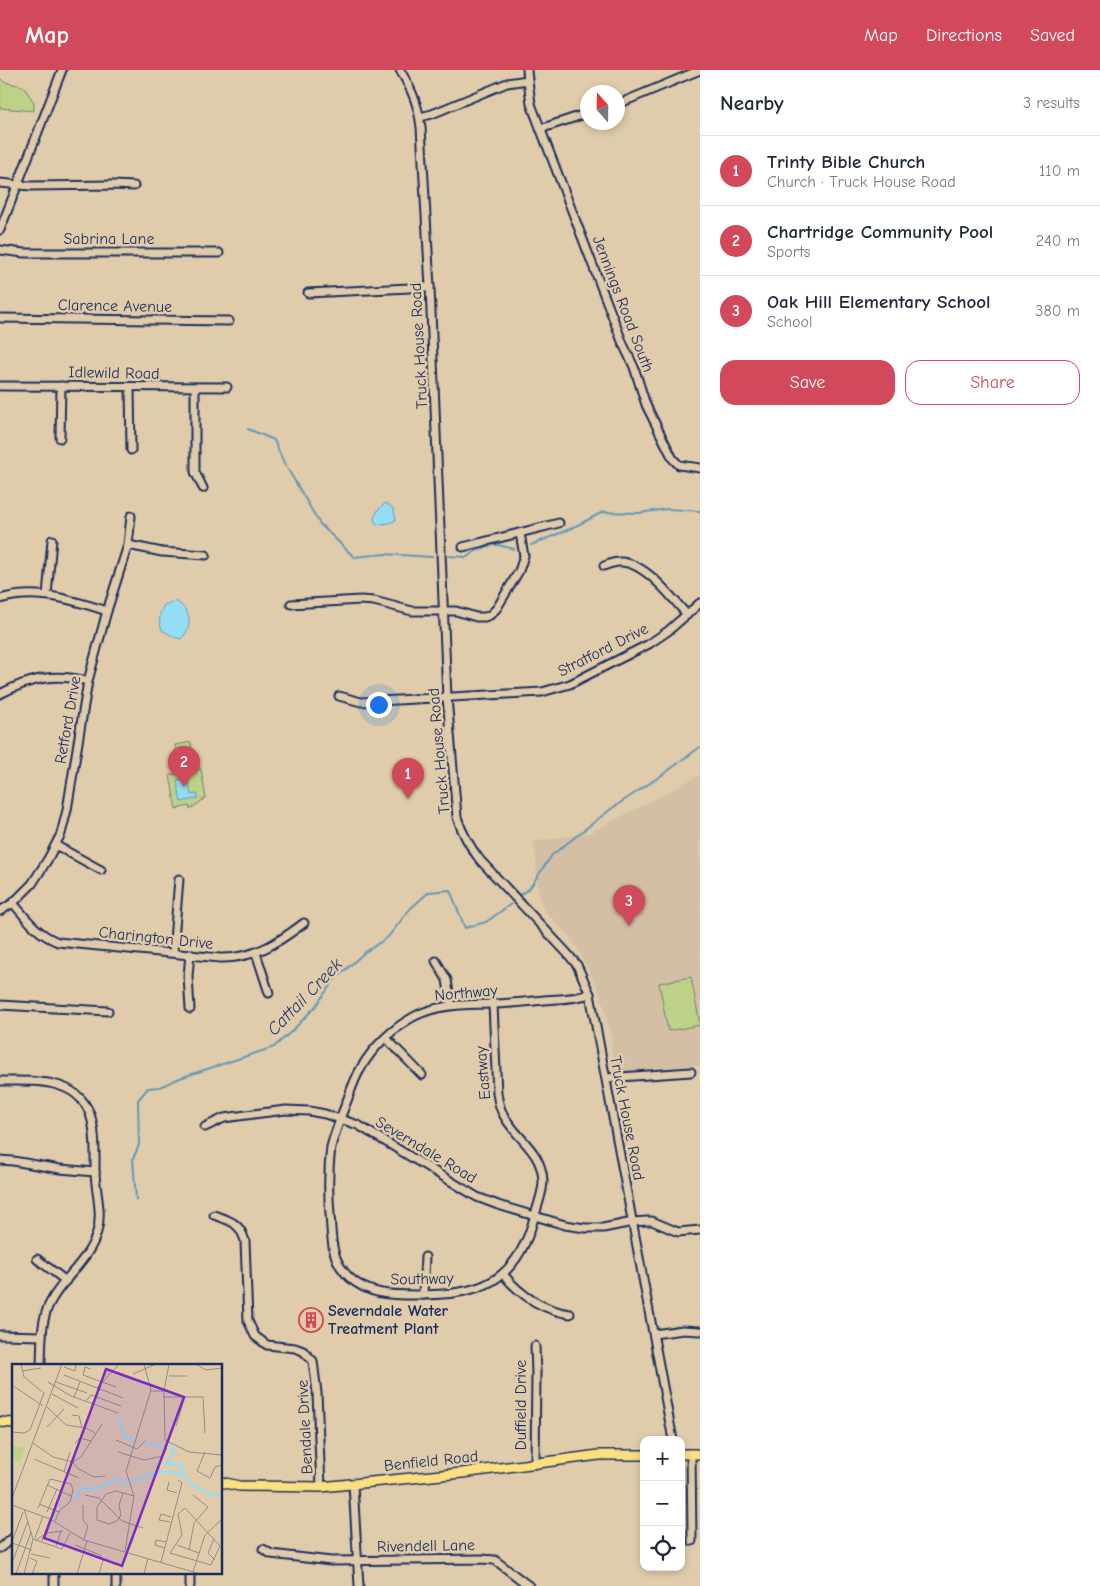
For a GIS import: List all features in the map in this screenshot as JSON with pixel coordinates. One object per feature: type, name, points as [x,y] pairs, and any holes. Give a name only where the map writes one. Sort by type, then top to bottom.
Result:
[{"type":"main road","name":"Benfield Road","points":[[222,1482],[239,1486],[321,1487],[535,1464],[600,1455],[640,1455]]},
{"type":"street","points":[[0,230],[62,70]]},
{"type":"street","name":"Truck House Road","points":[[400,70],[415,98],[420,117],[425,178],[447,697],[455,806],[460,827],[473,851],[577,965],[590,994],[672,1436]]},
{"type":"street","points":[[527,70],[531,104],[540,130],[580,116]]},
{"type":"street","points":[[625,101],[700,70]]},
{"type":"street","points":[[420,117],[432,114],[507,83],[528,80]]},
{"type":"street","name":"Jennings Road South","points":[[540,130],[620,336],[634,367],[649,411],[673,459],[678,465],[700,468]]},
{"type":"street","points":[[0,183],[30,186],[134,186]]},
{"type":"street","name":"Sabrina Lane","points":[[0,250],[42,253],[219,253]]},
{"type":"street","points":[[308,293],[430,287]]},
{"type":"street","name":"Clarence Avenue","points":[[0,318],[229,321]]},
{"type":"street","name":"Idlewild Road","points":[[0,386],[228,387]]},
{"type":"street","points":[[60,438],[61,386]]},
{"type":"street","points":[[130,387],[131,450]]},
{"type":"street","points":[[196,388],[195,472],[203,488]]},
{"type":"street","name":"Retford Drive","points":[[0,911],[12,903],[32,884],[57,846],[61,834],[67,810],[88,681],[107,611],[128,545],[131,516]]},
{"type":"street","points":[[463,547],[559,523]]},
{"type":"street","points":[[291,604],[374,600],[412,611],[456,611],[480,618],[490,615],[522,564],[524,550],[520,533]]},
{"type":"street","points":[[47,595],[52,540]]},
{"type":"street","points":[[128,545],[162,552],[206,555]]},
{"type":"street","points":[[604,566],[614,562],[625,562],[642,570],[666,591],[686,615]]},
{"type":"street","points":[[0,599],[20,595],[47,595],[107,611]]},
{"type":"street","name":"Stratford Drive","points":[[339,696],[361,702],[542,692],[563,686],[650,644],[700,603]]},
{"type":"street","points":[[0,694],[37,679],[47,677],[88,681]]},
{"type":"street","points":[[57,846],[101,870]]},
{"type":"street","points":[[173,952],[179,879]]},
{"type":"street","name":"Charington Drive","points":[[12,903],[37,931],[58,942],[231,958],[256,953],[304,923]]},
{"type":"street","points":[[256,953],[269,993]]},
{"type":"street","points":[[190,954],[188,976],[190,1009]]},
{"type":"street","points":[[436,961],[447,980],[451,1005]]},
{"type":"street","name":"Northway","points":[[340,1119],[355,1078],[374,1050],[386,1038],[414,1017],[427,1011],[451,1005],[574,998],[590,994]]},
{"type":"street","name":"Eastway","points":[[493,1004],[497,1093],[500,1107],[509,1123],[531,1148],[537,1158],[542,1178],[541,1194],[534,1215]]},
{"type":"street","points":[[0,1005],[108,1011]]},
{"type":"street","points":[[386,1038],[422,1076]]},
{"type":"street","points":[[606,1078],[691,1072]]},
{"type":"street","points":[[0,1081],[53,1083],[78,1096],[90,1113],[95,1137],[95,1172],[99,1218],[97,1232],[88,1251],[50,1302],[45,1315],[42,1336],[42,1364]]},
{"type":"street","name":"Severndale Road","points":[[205,1127],[224,1118],[286,1110],[309,1111],[358,1126],[477,1197],[498,1205],[565,1225],[585,1228],[603,1228],[633,1222],[652,1221],[678,1232],[700,1230]]},
{"type":"street","name":"Southway","points":[[340,1119],[332,1144],[328,1190],[331,1240],[336,1260],[350,1278],[366,1289],[390,1295],[423,1295],[457,1293],[485,1285],[503,1274],[516,1260],[531,1230],[534,1215]]},
{"type":"street","points":[[0,1160],[60,1170],[95,1172]]},
{"type":"street","name":"Bendale Drive","points":[[214,1214],[236,1224],[243,1234],[245,1241],[248,1321],[255,1336],[267,1345],[295,1348],[303,1351],[313,1361],[317,1393],[321,1487]]},
{"type":"street","points":[[423,1295],[425,1257]]},
{"type":"street","points":[[38,1259],[66,1281]]},
{"type":"street","points":[[503,1274],[514,1288],[525,1296],[547,1308],[570,1314]]},
{"type":"street","points":[[654,1334],[681,1330],[700,1331]]},
{"type":"street","points":[[0,1334],[42,1336]]},
{"type":"street","name":"Duffield Drive","points":[[535,1346],[535,1464]]},
{"type":"street","points":[[692,1541],[696,1454]]},
{"type":"street","points":[[353,1484],[359,1586]]},
{"type":"street","points":[[0,1548],[12,1539]]},
{"type":"street","name":"Rivendell Lane","points":[[263,1549],[271,1554],[331,1561],[494,1560],[529,1586]]},
{"type":"shaded area","points":[[700,775],[700,1066],[613,1072],[611,1034],[600,993],[573,941],[545,911],[539,897],[534,841],[590,833]]},
{"type":"green space","points":[[0,78],[4,82],[23,86],[34,102],[34,111],[0,108]]},
{"type":"green space","points":[[191,742],[193,756],[197,755],[199,767],[180,771],[175,745]]},
{"type":"green space","points":[[201,769],[206,798],[190,809],[189,806],[176,809],[170,775]]},
{"type":"green space","points":[[691,977],[700,1025],[668,1031],[659,983]]},
{"type":"water","points":[[385,503],[393,508],[396,520],[376,525],[374,518],[378,510]]},
{"type":"water","points":[[175,601],[185,609],[189,618],[188,629],[181,639],[162,630],[160,623],[160,615],[164,605]]},
{"type":"water","points":[[189,778],[191,795],[197,794],[198,798],[181,802],[177,780]]},
{"type":"waterway","points":[[248,429],[274,440],[283,461],[320,524],[354,557],[385,554],[432,557]]},
{"type":"waterway","points":[[531,545],[570,529],[603,512],[639,513],[667,509],[700,511]]},
{"type":"waterway","points":[[449,556],[467,557],[476,551],[494,544],[514,549]]},
{"type":"waterway","name":"Cattail Creek","points":[[521,894],[529,889],[552,855],[611,809],[700,747]]},
{"type":"waterway","name":"Cattail Creek","points":[[136,1200],[133,1159],[139,1145],[138,1100],[148,1088],[160,1087],[180,1078],[274,1047],[315,1007],[334,980],[364,953],[388,937],[410,909],[429,892],[450,890],[465,928],[486,922],[511,904]]},
{"type":"place","name":"Chartridge Community Pool","points":[[184,787]]},
{"type":"place","name":"Trinty Bible Church","points":[[408,799]]},
{"type":"place","name":"Oak Hill Elementary School","points":[[629,926]]},
{"type":"place","name":"Severndale Water Treatment Plant","points":[[311,1320]]}]
